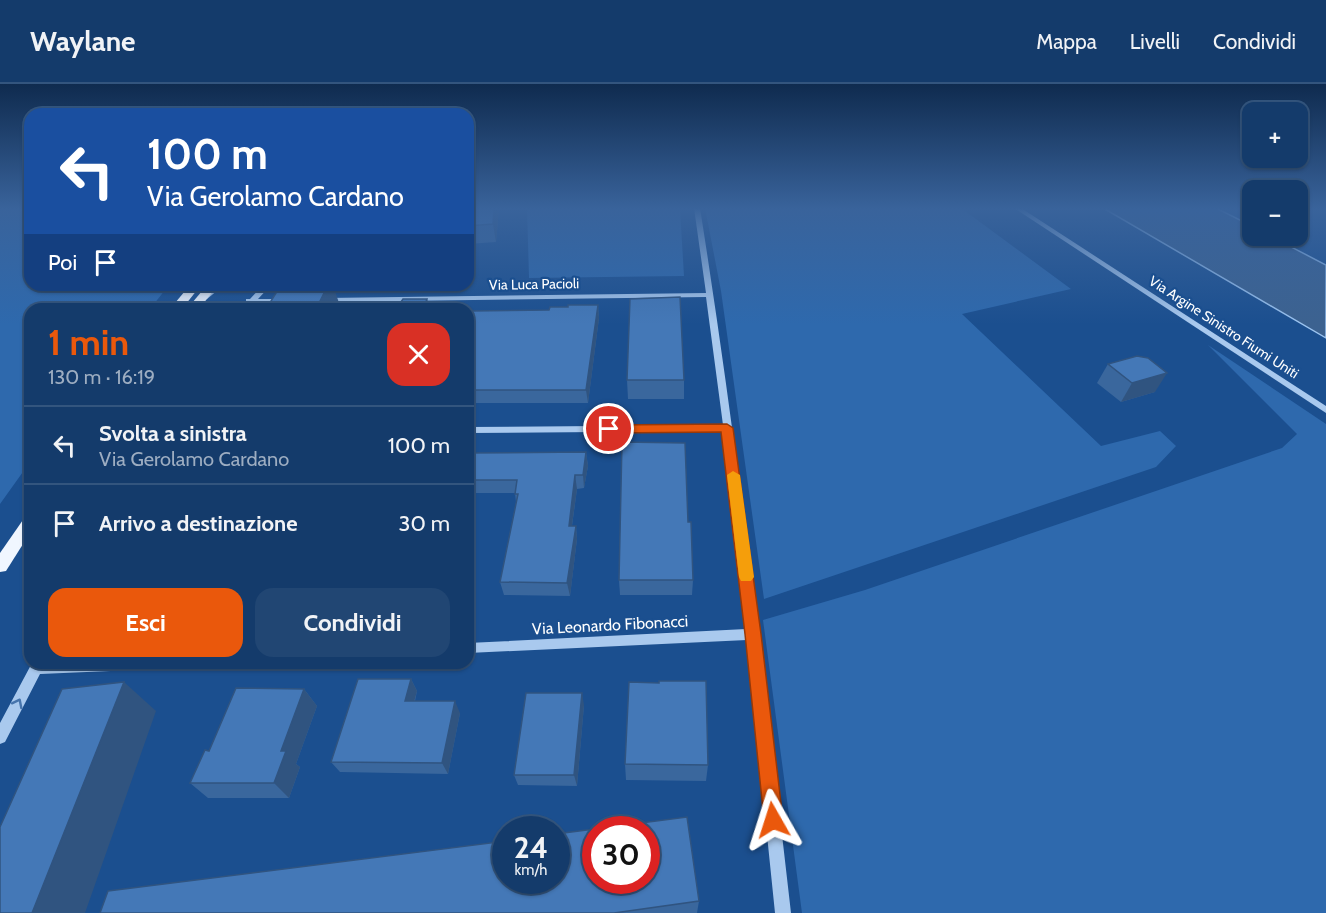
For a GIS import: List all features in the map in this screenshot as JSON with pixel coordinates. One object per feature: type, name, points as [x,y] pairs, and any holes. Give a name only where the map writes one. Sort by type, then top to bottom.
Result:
[{"type":"main road","points":[[181,303],[191,291]]},
{"type":"main road","points":[[198,303],[208,291]]},
{"type":"main road","points":[[0,566],[24,530]]},
{"type":"street","points":[[703,247],[753,634],[783,913]]},
{"type":"street","name":"Via Argine Sinistro Fiumi Uniti","points":[[1077,247],[1326,410]]},
{"type":"street","points":[[198,303],[213,291]]},
{"type":"street","points":[[249,301],[260,291]]},
{"type":"street","name":"Via Luca Pacioli","points":[[315,300],[710,295]]},
{"type":"street","points":[[249,301],[293,301]]},
{"type":"street","points":[[474,430],[727,428]]},
{"type":"street","name":"Via Leonardo Fibonacci","points":[[474,648],[753,634]]},
{"type":"street","points":[[0,737],[35,669]]},
{"type":"shaded area","points":[[0,247],[24,247],[24,291],[164,291],[155,303],[24,303],[24,470],[0,504]]},
{"type":"shaded area","points":[[528,247],[682,247],[684,276],[529,278]]},
{"type":"shaded area","points":[[712,247],[1014,247],[1071,289],[962,314],[1101,446],[1160,431],[1176,446],[1156,467],[764,599],[721,291]]},
{"type":"shaded area","points":[[1169,247],[1291,247],[1326,265],[1326,338]]},
{"type":"shaded area","points":[[1208,345],[1326,424],[1326,913],[802,913],[763,620],[865,590],[1282,448],[1297,434]]},
{"type":"building","points":[[277,291],[325,291],[319,303],[270,303]]},
{"type":"building","points":[[680,297],[684,380],[627,380],[630,299]]},
{"type":"building","points":[[403,299],[427,299],[425,303],[378,303],[401,302]]},
{"type":"building","points":[[568,305],[598,305],[586,390],[474,390],[474,311],[549,310],[550,307],[568,307]]},
{"type":"building","points":[[1137,356],[1148,358],[1167,373],[1132,383],[1108,364]]},
{"type":"building","points":[[622,442],[685,443],[693,580],[619,580]]},
{"type":"building","points":[[586,452],[583,475],[575,475],[569,526],[576,526],[567,583],[500,582],[518,494],[515,494],[517,480],[474,480],[474,453]]},
{"type":"building","points":[[358,679],[411,679],[405,701],[455,701],[442,763],[331,762]]},
{"type":"building","points":[[659,681],[706,681],[708,765],[625,764],[629,682],[659,683]]},
{"type":"building","points":[[124,682],[32,913],[0,913],[0,827],[62,689]]},
{"type":"building","points":[[236,688],[304,689],[281,751],[286,751],[274,783],[190,783],[205,750],[209,751]]},
{"type":"building","points":[[526,693],[582,693],[574,775],[514,775]]},
{"type":"building","points":[[687,817],[699,901],[614,913],[100,913],[108,891],[492,843],[492,894],[570,894],[570,832],[582,831],[582,894],[660,894],[660,821]]},
{"type":"slow traffic","points":[[733,475],[746,577]]},
{"type":"route","points":[[609,429],[727,428],[753,634],[773,820]]}]
